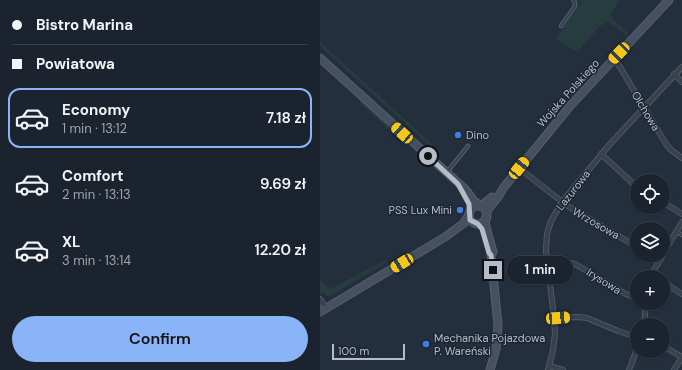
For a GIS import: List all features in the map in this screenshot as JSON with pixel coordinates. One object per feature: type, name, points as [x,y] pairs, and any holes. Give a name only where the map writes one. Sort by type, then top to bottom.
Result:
[{"type":"street","name":"Wojska Polskiego","points":[[484,212],[571,105],[669,0]]},
{"type":"street","points":[[320,58],[447,173],[465,190],[484,212],[486,227],[493,252],[491,255],[498,325],[496,349],[490,370]]},
{"type":"street","name":"Olchowa","points":[[614,59],[666,144],[671,150],[682,158]]},
{"type":"street","name":"Lazurowa","points":[[548,368],[554,340],[554,318],[546,246],[547,231],[554,215],[562,202],[601,154],[682,66]]},
{"type":"street","points":[[674,74],[682,82]]},
{"type":"street","points":[[601,154],[630,181]]},
{"type":"street","name":"Wrzosowa","points":[[519,168],[562,202],[630,243]]},
{"type":"street","points":[[458,184],[461,192],[468,202],[470,220],[482,229],[489,253],[491,255]]},
{"type":"street","points":[[320,300],[323,310],[445,238],[464,223],[475,206],[484,212]]},
{"type":"street","points":[[670,206],[682,214]]},
{"type":"street","points":[[445,238],[475,223],[482,222],[484,212]]},
{"type":"street","points":[[670,243],[682,222]]},
{"type":"street","name":"Irysowa","points":[[548,265],[569,263],[576,264],[630,295]]},
{"type":"street","points":[[670,286],[682,294]]},
{"type":"street","points":[[554,318],[587,318],[630,335]]},
{"type":"street","points":[[670,350],[682,357],[674,370]]},
{"type":"street","points":[[629,370],[634,358]]},
{"type":"street","points":[[548,368],[563,370]]},
{"type":"lane","points":[[561,26],[575,6],[575,2],[572,0]]},
{"type":"lane","points":[[447,173],[468,146]]},
{"type":"lane","points":[[677,231],[682,235]]},
{"type":"green space","points":[[579,0],[619,0],[611,15],[613,19],[628,33],[626,35],[608,22],[600,26],[577,52],[556,39],[581,2]]},
{"type":"green space","points":[[320,42],[434,146],[432,148],[320,46]]},
{"type":"green space","points":[[362,101],[407,141],[407,146],[359,102]]},
{"type":"green space","points":[[385,260],[386,263],[330,296],[323,293],[320,294],[320,280],[331,289]]},
{"type":"place","name":"Dino","points":[[458,135]]},
{"type":"place","name":"PSS Lux Mini","points":[[460,210]]},
{"type":"place","name":"Mechanika Pojazdowa P. Wareński","points":[[426,344]]},
{"type":"route","points":[[428,156],[458,184],[461,192],[469,204],[470,220],[477,223],[482,229],[489,253],[491,255],[493,270]]}]
